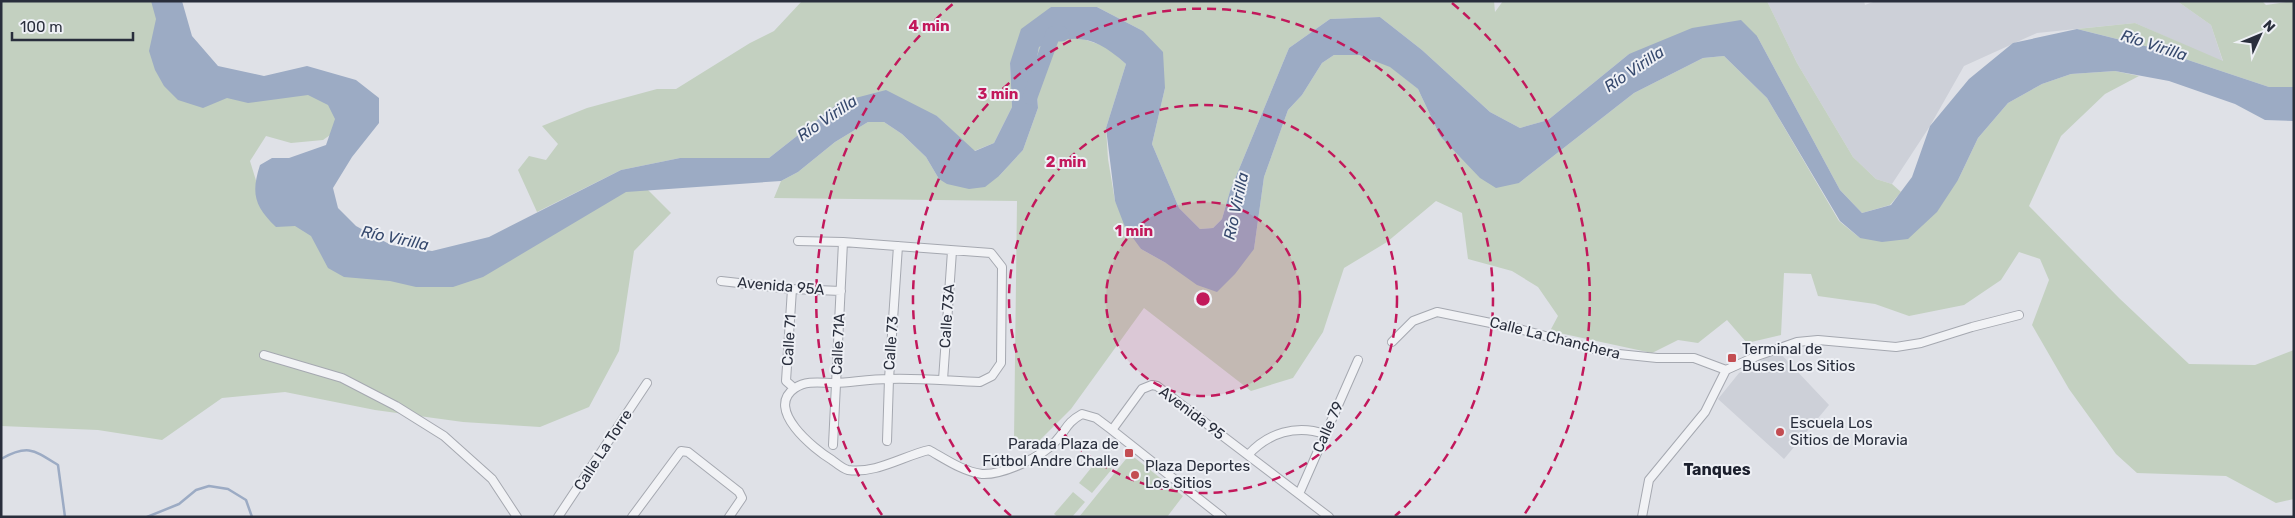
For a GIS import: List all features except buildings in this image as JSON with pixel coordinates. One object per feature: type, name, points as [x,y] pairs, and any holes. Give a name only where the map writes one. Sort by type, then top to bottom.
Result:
[{"type":"street","points":[[798,241],[844,242],[991,253],[1002,267],[1000,363],[992,376],[980,382],[889,379],[836,383],[806,382],[794,388],[787,395],[785,403],[788,420],[821,453],[847,470],[865,470],[888,465],[912,454],[929,450],[958,466],[983,474],[1019,466],[1038,457],[1056,442],[1070,421],[1082,414],[1096,418],[1222,517]]},
{"type":"street","name":"Calle 71A","points":[[833,445],[844,242]]},
{"type":"street","name":"Calle 73","points":[[887,440],[898,246]]},
{"type":"street","name":"Calle 73A","points":[[943,380],[952,251]]},
{"type":"street","name":"Avenida 95A","points":[[721,281],[792,289],[841,291]]},
{"type":"street","name":"Calle 71","points":[[792,289],[786,381],[794,388]]},
{"type":"street","name":"Calle La Chanchera","points":[[1392,342],[1413,321],[1437,312],[1515,328],[1609,353],[1657,358],[1694,358],[1726,370]]},
{"type":"street","points":[[1642,517],[1649,480],[1705,412],[1726,370],[1757,356],[1797,342],[1818,340],[1896,346],[1922,344],[1972,327],[2019,315]]},
{"type":"street","points":[[264,355],[342,378],[396,406],[444,436],[492,479],[517,517]]},
{"type":"street","name":"Calle 79","points":[[1299,494],[1358,360]]},
{"type":"street","name":"Calle La Torre","points":[[558,517],[647,383]]},
{"type":"street","name":"Avenida 95","points":[[1112,430],[1142,389],[1152,385],[1163,390],[1329,517]]},
{"type":"street","points":[[1248,455],[1264,439],[1282,433],[1305,429],[1325,434]]},
{"type":"street","points":[[632,517],[682,451],[688,452],[739,492],[742,498],[730,517]]},
{"type":"shaded area","points":[[1767,1],[1864,1],[1865,5],[1876,1],[2177,1],[2211,25],[2223,62],[2135,23],[2037,33],[1964,66],[1930,126],[1892,184],[1876,179],[1853,157],[1797,63]]},
{"type":"shaded area","name":"Escuela Los Sitios de Moravia","points":[[1778,351],[1829,405],[1784,459],[1718,399],[1739,373]]},
{"type":"green space","points":[[1,1],[165,1],[193,64],[324,92],[343,126],[323,140],[291,143],[266,136],[250,161],[258,187],[429,264],[639,181],[671,213],[634,251],[619,351],[589,407],[540,427],[463,422],[375,410],[285,392],[222,398],[162,440],[98,430],[1,426]]},
{"type":"green space","points":[[802,1],[1494,1],[1495,12],[1503,1],[1767,1],[1797,63],[1853,157],[1876,179],[1892,184],[1901,192],[1890,205],[1862,213],[1840,190],[1757,36],[1629,54],[1548,120],[1520,128],[1490,112],[1422,50],[1380,17],[1330,19],[1289,48],[1230,191],[1222,219],[1213,228],[1200,229],[1179,208],[1152,144],[1165,88],[1143,31],[1097,7],[1051,7],[1010,63],[1012,107],[994,143],[974,151],[937,116],[840,102],[769,158],[680,158],[621,170],[537,212],[518,170],[529,156],[546,160],[558,144],[542,126],[587,108],[657,89],[676,89],[750,43],[774,31]]},
{"type":"green space","points":[[2177,1],[2262,1],[2266,5],[2294,1],[2294,87],[2269,87],[2149,47],[2077,29],[2135,23],[2223,61],[2211,25]]},
{"type":"green space","points":[[1077,37],[1107,47],[1126,64],[1106,128],[1108,159],[1115,201],[1141,249],[1166,263],[1254,249],[1264,177],[1288,110],[1302,95],[1322,63],[1334,55],[1359,55],[1390,66],[1418,89],[1440,136],[1519,183],[1634,93],[1703,58],[1724,56],[1767,98],[1839,221],[1860,238],[1958,180],[1978,138],[2008,103],[2042,84],[2071,74],[2115,71],[2139,76],[2105,94],[2061,136],[2029,206],[2119,298],[2189,364],[2255,365],[2294,350],[2294,499],[2276,503],[2226,476],[2137,473],[2116,454],[2069,389],[2032,325],[2049,280],[2040,259],[2019,252],[2001,280],[1964,305],[1909,316],[1875,304],[1818,296],[1811,274],[1784,273],[1781,335],[1747,343],[1727,320],[1698,343],[1678,340],[1652,353],[1550,331],[1558,316],[1538,287],[1512,271],[1468,259],[1462,213],[1436,201],[1387,242],[1344,268],[1323,332],[1293,378],[1251,391],[1144,308],[1071,409],[1040,440],[1014,440],[1017,201],[774,198],[781,181],[798,172],[835,142],[868,122],[884,122],[902,134],[926,157],[939,179],[999,176],[1023,150],[1038,108],[1035,68],[1039,47],[1055,41]]},
{"type":"green space","name":"Plaza Deportes Los Sitios","points":[[1130,454],[1183,496],[1167,517],[1079,517]]},
{"type":"green space","points":[[1099,458],[1112,469],[1092,493],[1079,483]]},
{"type":"green space","points":[[1073,492],[1085,502],[1072,517],[1058,517],[1054,514]]},
{"type":"water","points":[[151,1],[182,1],[192,36],[218,66],[264,76],[307,66],[356,80],[379,98],[379,123],[352,157],[333,188],[338,208],[356,226],[391,245],[432,251],[489,237],[621,170],[680,158],[769,158],[840,102],[886,90],[937,116],[975,151],[994,143],[1012,107],[1010,63],[1021,29],[1051,7],[1097,7],[1143,31],[1163,52],[1165,88],[1152,144],[1179,208],[1200,229],[1213,228],[1222,219],[1230,191],[1289,48],[1330,19],[1380,17],[1422,50],[1490,112],[1520,128],[1548,120],[1629,54],[1692,28],[1741,20],[1757,36],[1840,190],[1862,213],[1891,205],[1912,177],[1930,126],[1969,79],[2013,43],[2077,29],[2149,47],[2269,87],[2294,87],[2294,121],[2265,120],[2235,104],[2169,81],[2115,71],[2071,74],[2042,84],[2008,103],[1978,138],[1958,180],[1937,212],[1908,239],[1882,242],[1860,238],[1840,221],[1767,98],[1724,56],[1703,58],[1634,93],[1519,183],[1496,188],[1480,178],[1440,136],[1418,89],[1390,67],[1359,55],[1334,55],[1322,63],[1302,95],[1288,110],[1264,177],[1254,249],[1235,274],[1217,292],[1197,285],[1166,263],[1141,249],[1125,227],[1115,201],[1106,128],[1126,64],[1095,43],[1075,39],[1052,42],[1039,47],[1035,68],[1038,108],[1023,150],[999,176],[985,187],[969,189],[947,184],[939,179],[926,157],[902,134],[884,122],[868,122],[835,142],[798,172],[781,181],[626,192],[483,277],[453,287],[416,287],[390,281],[344,277],[328,268],[311,236],[295,226],[276,227],[263,212],[256,199],[255,191],[260,165],[272,158],[289,158],[326,145],[335,119],[328,105],[308,95],[248,103],[227,98],[203,108],[178,100],[164,86],[155,70],[149,51],[156,19]]},
{"type":"waterway","name":"Río Virilla","points":[[1030,97],[1053,34],[1062,34]]},
{"type":"waterway","points":[[1,459],[10,454],[25,450],[37,453],[58,465],[65,517]]},
{"type":"waterway","points":[[147,517],[179,504],[196,490],[209,486],[228,489],[246,500],[252,517]]},
{"type":"place","name":"Terminal de Buses Los Sitios","points":[[1732,358]]},
{"type":"place","name":"Escuela Los Sitios de Moravia","points":[[1780,432]]},
{"type":"place","name":"Parada Plaza de Fútbol Andre Challe","points":[[1129,453]]},
{"type":"place","name":"Plaza Deportes Los Sitios","points":[[1135,475]]},
{"type":"district","name":"Tanques","points":[[1717,469]]}]
